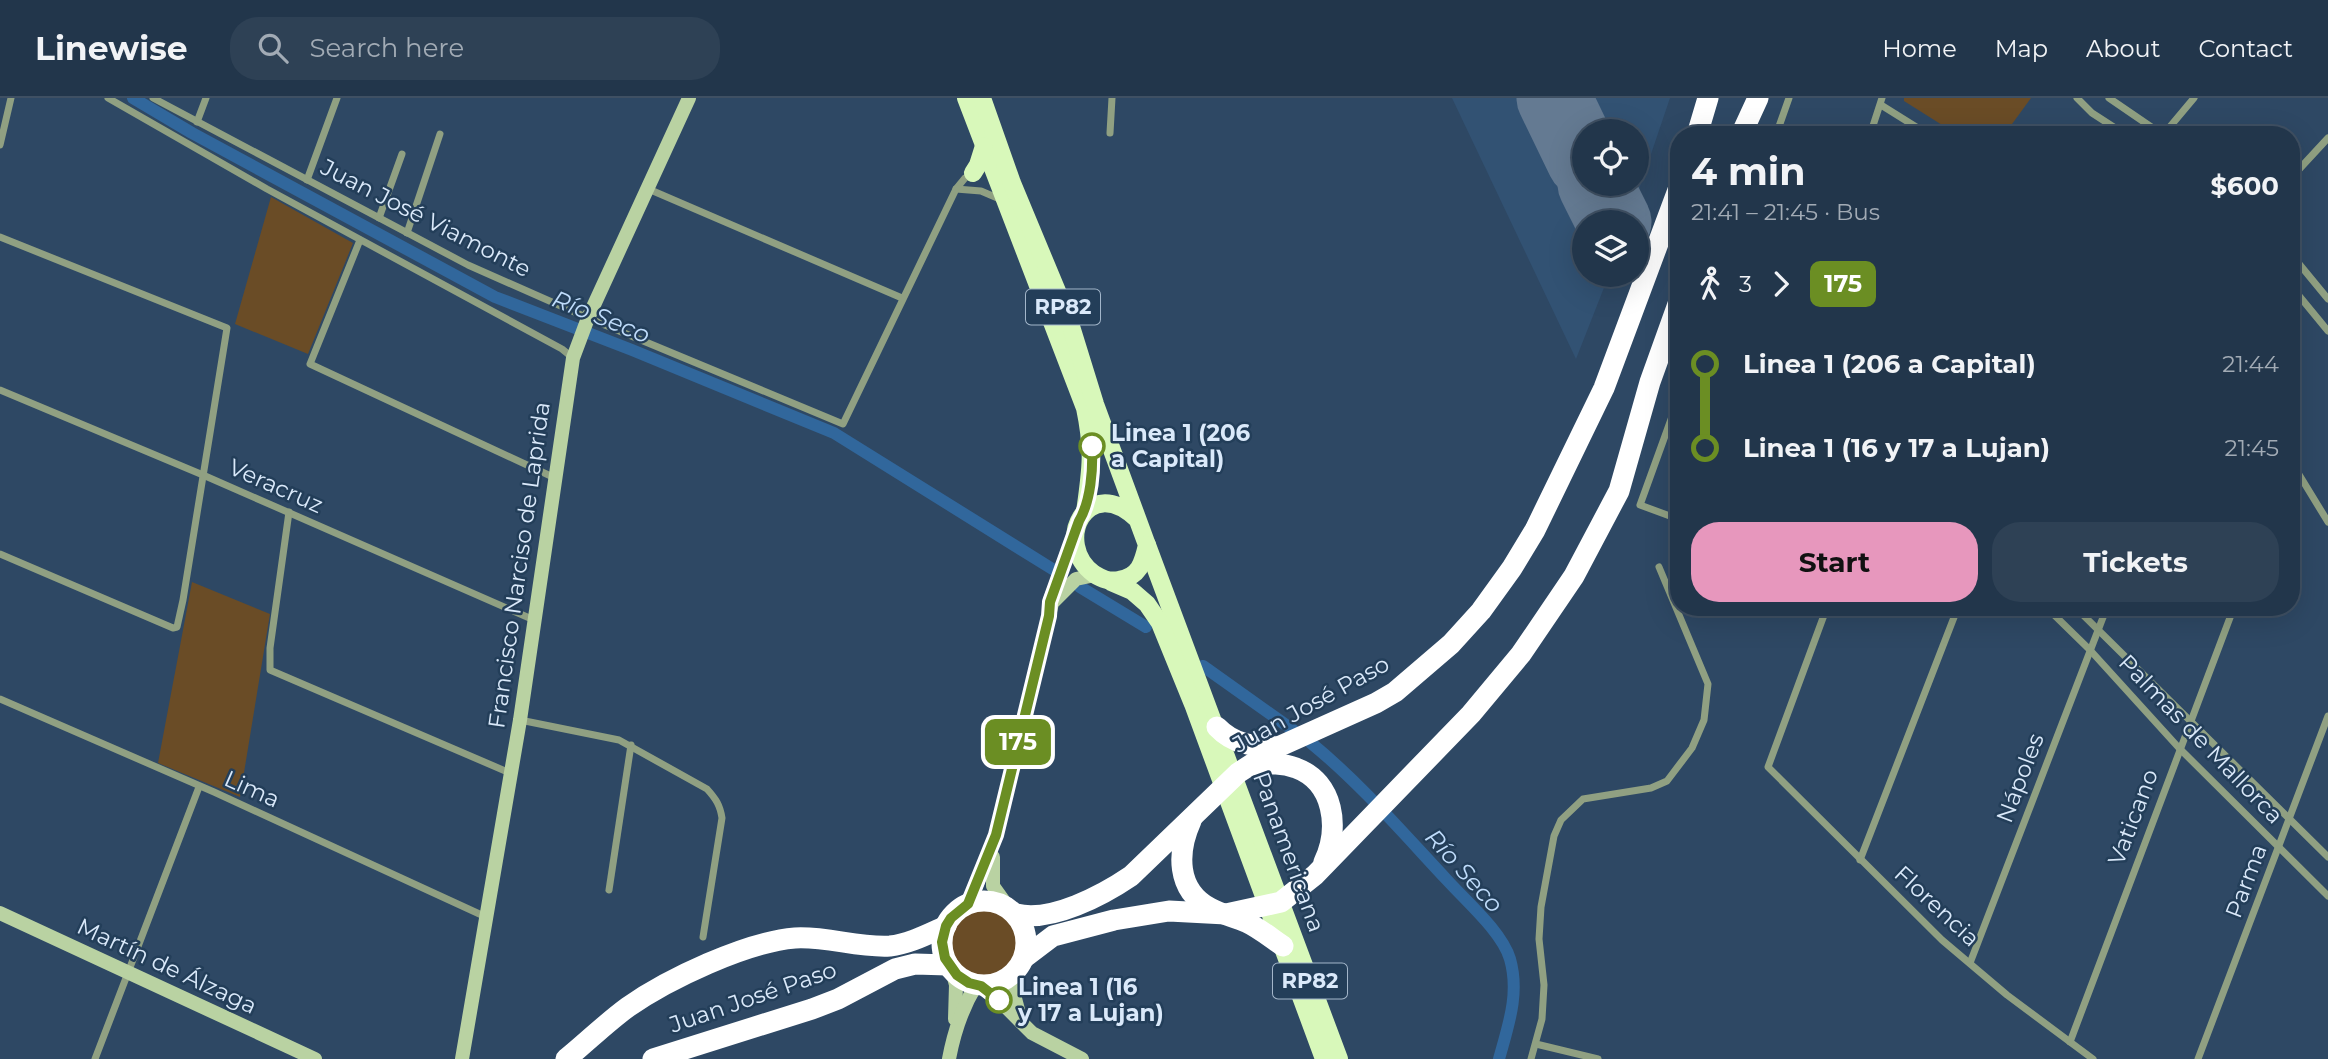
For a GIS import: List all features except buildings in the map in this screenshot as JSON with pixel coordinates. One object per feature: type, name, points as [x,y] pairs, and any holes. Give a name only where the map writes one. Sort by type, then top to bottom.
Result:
[{"type":"highway","points":[[1700,126],[1708,98]]},
{"type":"highway","points":[[1745,126],[1758,98]]},
{"type":"highway","name":"Juan José Paso","points":[[1012,911],[1029,918],[1076,905],[1118,885],[1131,876],[1236,776],[1278,747],[1376,704],[1395,692],[1451,644],[1481,611],[1535,530],[1604,388],[1670,211]]},
{"type":"highway","points":[[1020,965],[1026,935],[1012,911],[984,901],[968,904],[956,912],[946,926],[942,942],[950,968],[962,979],[979,985],[1004,981],[1053,936],[1114,920],[1169,911],[1226,914],[1275,904],[1291,897],[1321,869],[1471,714],[1514,663],[1550,613],[1593,542],[1626,471],[1650,382],[1670,326]]},
{"type":"highway","points":[[1217,727],[1227,737],[1246,745],[1278,747]]},
{"type":"highway","points":[[1236,776],[1271,764],[1295,767],[1310,776],[1325,793],[1332,811],[1331,844],[1321,869]]},
{"type":"highway","points":[[1195,813],[1182,847],[1183,876],[1192,893],[1199,901],[1259,929],[1283,946]]},
{"type":"highway","name":"Juan José Paso","points":[[566,1059],[627,1008],[658,988],[744,951],[778,941],[810,938],[891,946],[946,926]]},
{"type":"highway","name":"Juan José Paso","points":[[653,1059],[812,1009],[908,965],[950,968]]},
{"type":"main road","name":"RP82","points":[[967,98],[1085,408],[1090,429],[1092,461],[1085,512],[1076,532]]},
{"type":"main road","name":"Panamericana","points":[[982,98],[1012,183],[1069,320],[1092,394],[1137,519],[1236,776],[1275,904],[1339,1059]]},
{"type":"main road","points":[[973,173],[984,146]]},
{"type":"main road","points":[[1085,512],[1096,503],[1112,502],[1137,519]]},
{"type":"main road","name":"Panamericana","points":[[1076,532],[1077,552],[1087,568],[1132,591],[1147,604],[1160,623],[1236,776]]},
{"type":"main road","points":[[1103,578],[1127,579],[1136,573],[1147,545]]},
{"type":"main road","name":"Panamericana","points":[[1275,904],[1283,946],[1324,1059]]},
{"type":"street","points":[[0,145],[11,98]]},
{"type":"street","name":"Juan José Viamonte","points":[[108,98],[360,240],[562,349],[573,358]]},
{"type":"street","name":"Juan José Viamonte","points":[[153,98],[468,265],[843,424],[902,298]]},
{"type":"street","points":[[197,122],[206,98]]},
{"type":"street","points":[[307,180],[337,98]]},
{"type":"street","name":"Francisco Narciso de Laprida","points":[[462,1059],[520,720],[573,358],[646,188],[689,98]]},
{"type":"street","points":[[1110,133],[1112,98]]},
{"type":"street","points":[[1779,126],[1790,98]]},
{"type":"street","points":[[2077,98],[2092,113],[2112,126]]},
{"type":"street","points":[[2109,98],[2150,126]]},
{"type":"street","points":[[2171,126],[2194,98]]},
{"type":"street","points":[[1873,126],[1881,101],[1916,126]]},
{"type":"street","points":[[407,233],[440,134]]},
{"type":"street","points":[[2300,168],[2328,138]]},
{"type":"street","points":[[379,218],[402,154]]},
{"type":"street","points":[[646,188],[902,298],[956,189],[965,178],[973,173],[994,172],[1012,183]]},
{"type":"street","points":[[956,189],[981,191],[1004,201]]},
{"type":"street","points":[[0,236],[227,328],[177,627],[173,628],[0,554]]},
{"type":"street","points":[[360,240],[310,364],[555,478]]},
{"type":"street","points":[[2300,265],[2328,299]]},
{"type":"street","points":[[2300,296],[2327,328]]},
{"type":"street","name":"Veracruz","points":[[0,390],[535,620]]},
{"type":"street","points":[[1670,422],[1640,505],[1670,516]]},
{"type":"street","points":[[2300,477],[2328,522]]},
{"type":"street","points":[[289,512],[270,648],[270,670],[510,773]]},
{"type":"street","points":[[1049,616],[1050,602],[1076,532]]},
{"type":"street","points":[[1659,567],[1670,593]]},
{"type":"street","points":[[1012,911],[993,886],[992,865],[996,835],[1052,603],[1076,579],[1103,578]]},
{"type":"street","points":[[1531,1059],[1542,1019],[1544,985],[1541,964],[1541,907],[1554,836],[1561,820],[1583,799],[1651,788],[1667,781],[1692,748],[1704,720],[1708,684],[1680,616]]},
{"type":"street","name":"Florencia","points":[[1824,616],[1768,767],[1942,940],[2007,995],[2093,1059]]},
{"type":"street","points":[[1860,860],[1955,616]]},
{"type":"street","name":"Palmas de Mallorca","points":[[2055,616],[2090,650],[2179,748],[2328,896]]},
{"type":"street","name":"Palmas de Mallorca","points":[[2084,616],[2328,856]]},
{"type":"street","name":"Nápoles","points":[[1970,963],[2103,616]]},
{"type":"street","name":"Vaticano","points":[[2070,1042],[2231,616]]},
{"type":"street","name":"Lima","points":[[0,699],[487,917]]},
{"type":"street","name":"Parma","points":[[2198,1059],[2328,716]]},
{"type":"street","points":[[520,720],[619,740],[707,789],[720,805],[723,818],[703,937]]},
{"type":"street","points":[[609,890],[632,745]]},
{"type":"street","points":[[95,1059],[199,787]]},
{"type":"street","points":[[968,904],[996,835]]},
{"type":"street","name":"Martín de Álzaga","points":[[0,913],[315,1059]]},
{"type":"street","points":[[1020,965],[1012,987],[1023,1025]]},
{"type":"street","points":[[949,1059],[957,995],[950,968]]},
{"type":"street","points":[[954,1034],[963,1007],[979,985],[1044,1041],[1082,1059]]},
{"type":"street","points":[[1536,1044],[1598,1059]]},
{"type":"shaded area","points":[[1452,98],[1670,98],[1649,160],[1649,119],[1572,119],[1572,196],[1637,196],[1632,210],[1572,210],[1572,287],[1604,287],[1576,359]]},
{"type":"shaded area","points":[[1904,98],[2031,98],[2011,126],[1944,126],[1904,101]]},
{"type":"shaded area","points":[[271,197],[353,243],[308,354],[235,324]]},
{"type":"shaded area","points":[[192,582],[270,614],[240,797],[158,763]]},
{"type":"shaded area","points":[[978,908],[992,908],[1004,913],[1014,923],[1019,942],[1014,961],[1004,971],[992,976],[978,976],[966,971],[956,961],[951,949],[951,935],[956,923],[966,913]]},
{"type":"waterway","name":"Río Seco","points":[[133,98],[192,133],[495,297],[834,433],[1054,570]]},
{"type":"waterway","name":"Río Seco","points":[[1080,587],[1146,627]]},
{"type":"waterway","name":"Río Seco","points":[[1203,666],[1293,730]]},
{"type":"waterway","name":"Río Seco","points":[[1311,743],[1381,809],[1483,917],[1506,949],[1514,985],[1509,1022],[1499,1059]]},
{"type":"runway","points":[[1554,98],[1572,135]]},
{"type":"runway","points":[[1601,196],[1608,210]]},
{"type":"bus line","name":"175","points":[[999,1000],[981,986],[969,983],[951,970],[943,950],[943,934],[956,912],[968,904],[996,835],[1049,616],[1050,602],[1079,521],[1085,512],[1092,446]]},
{"type":"place","name":"Linea 1 (206 a Capital)","points":[[1092,446]]},
{"type":"place","name":"Linea 1 (16 y 17 a Lujan)","points":[[999,1000]]}]
